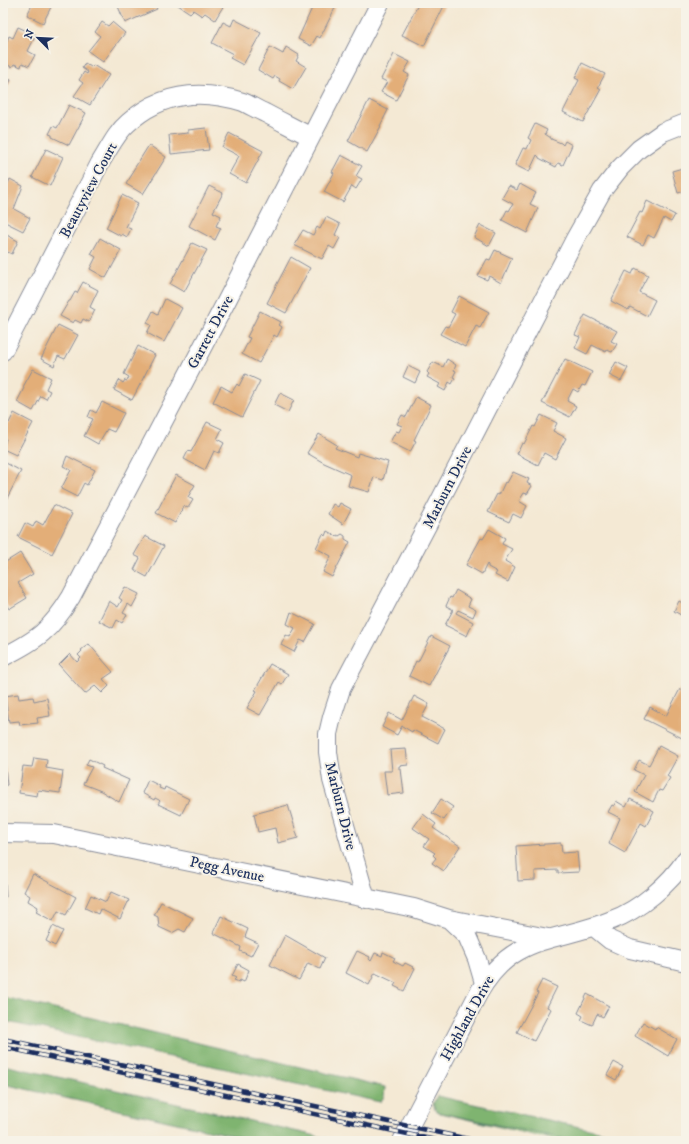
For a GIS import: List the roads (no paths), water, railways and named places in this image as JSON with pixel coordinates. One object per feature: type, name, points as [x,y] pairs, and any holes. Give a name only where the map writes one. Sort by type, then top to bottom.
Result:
[{"type":"street","name":"Garrett Drive","points":[[3,657],[37,639],[62,613],[380,3]]},
{"type":"street","name":"Beautyview Court","points":[[3,351],[100,163],[117,136],[128,123],[153,104],[169,98],[191,94],[215,95],[244,102],[311,137]]},
{"type":"street","name":"Marburn Drive","points":[[366,899],[332,780],[328,752],[328,734],[341,689],[575,239],[602,191],[620,168],[639,149],[663,132],[686,123]]},
{"type":"street","name":"Pegg Avenue","points":[[3,833],[54,834],[414,908],[450,919],[548,938]]},
{"type":"street","name":"Highland Drive","points":[[402,1141],[484,983],[495,969],[511,955],[528,945],[548,938],[594,927],[633,910],[658,890],[686,859]]},
{"type":"street","name":"Pegg Avenue","points":[[450,919],[466,936],[477,959],[484,983]]},
{"type":"street","points":[[594,927],[610,940],[630,949],[686,962]]},
{"type":"railway","points":[[3,1039],[478,1141]]},
{"type":"railway","points":[[3,1047],[440,1141]]}]
